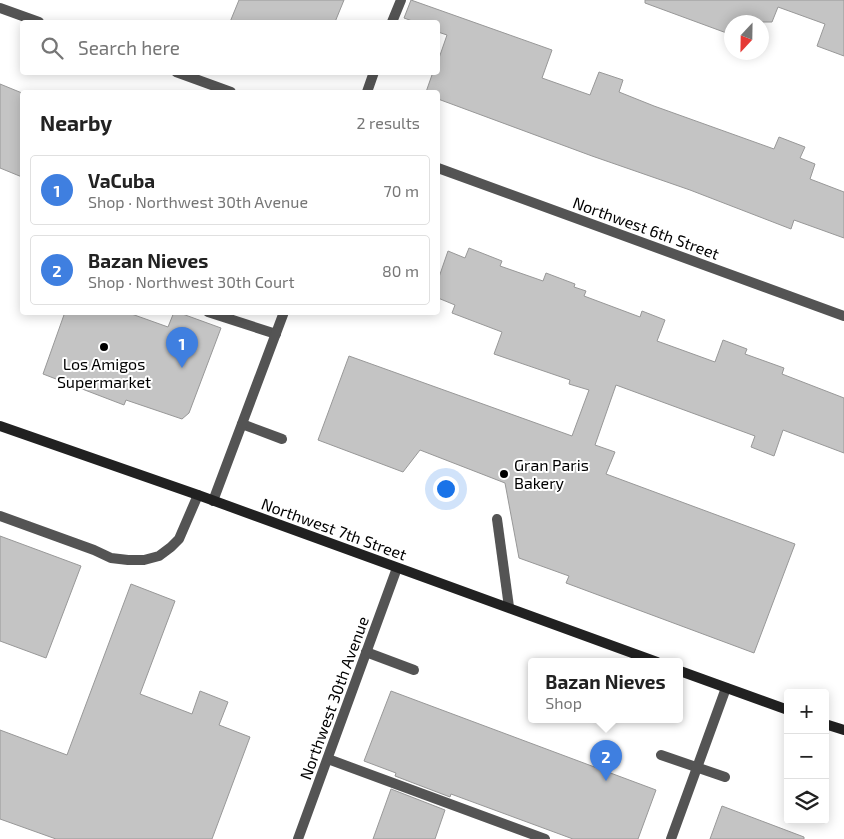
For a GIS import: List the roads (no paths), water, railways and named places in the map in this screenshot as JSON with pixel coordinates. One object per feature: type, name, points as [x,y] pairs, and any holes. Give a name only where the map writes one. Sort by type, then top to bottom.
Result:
[{"type":"main road","name":"Northwest 7th Street","points":[[0,426],[198,495],[646,658]]},
{"type":"main road","points":[[683,671],[784,709]]},
{"type":"main road","points":[[829,728],[844,730]]},
{"type":"street","points":[[393,20],[401,0]]},
{"type":"street","points":[[0,8],[33,20]]},
{"type":"street","points":[[184,75],[225,90]]},
{"type":"street","points":[[368,90],[373,75]]},
{"type":"street","name":"Northwest 6th Street","points":[[440,169],[844,316]]},
{"type":"street","points":[[217,315],[276,334]]},
{"type":"street","points":[[213,501],[283,315]]},
{"type":"street","points":[[242,424],[282,439]]},
{"type":"street","points":[[0,516],[111,558],[144,560],[159,556],[179,538],[198,495]]},
{"type":"street","points":[[496,519],[510,608]]},
{"type":"street","name":"Northwest 30th Avenue","points":[[298,839],[397,568]]},
{"type":"street","points":[[366,652],[414,670]]},
{"type":"street","points":[[671,839],[726,688]]},
{"type":"street","points":[[661,755],[724,777]]},
{"type":"street","points":[[328,759],[545,839]]},
{"type":"place","name":"Los Amigos Supermarket","points":[[104,347]]},
{"type":"place","name":"VaCuba","points":[[182,368]]},
{"type":"place","name":"Gran Paris Bakery","points":[[504,474]]},
{"type":"place","name":"Bazan Nieves","points":[[606,781]]}]
